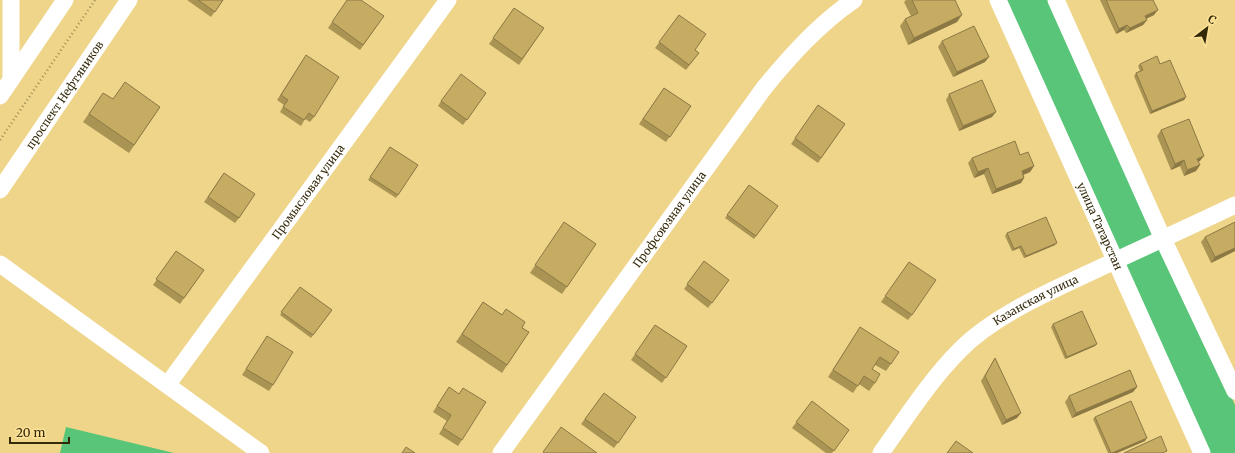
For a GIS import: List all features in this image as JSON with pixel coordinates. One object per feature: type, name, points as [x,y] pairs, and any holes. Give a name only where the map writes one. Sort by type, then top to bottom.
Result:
[{"type":"street","points":[[11,0],[11,80]]},
{"type":"street","points":[[0,96],[65,0]]},
{"type":"street","name":"проспект Нефтяников","points":[[0,190],[129,0]]},
{"type":"street","name":"Промысловая улица","points":[[168,384],[448,0]]},
{"type":"street","name":"Профсоюзная улица","points":[[501,453],[764,88],[786,60],[812,34],[854,0]]},
{"type":"street","name":"улица Татарстан","points":[[998,0],[1202,453]]},
{"type":"street","points":[[1056,0],[1163,239],[1235,391]]},
{"type":"street","name":"Казанская улица","points":[[881,453],[937,376],[961,349],[979,334],[1026,304],[1235,206]]},
{"type":"street","points":[[0,264],[262,453]]},
{"type":"path","points":[[0,140],[95,0]]},
{"type":"green space","points":[[998,0],[1048,0],[1235,405],[1235,453],[1207,453]]},
{"type":"green space","points":[[66,427],[174,453],[60,453]]},
{"type":"building","points":[[198,0],[223,0],[215,12]]},
{"type":"building","points":[[347,0],[361,0],[384,16],[363,45],[332,22]]},
{"type":"building","points":[[912,0],[955,0],[962,15],[914,38],[905,19],[918,13]]},
{"type":"building","points":[[1106,0],[1153,0],[1158,10],[1145,16],[1147,20],[1130,28],[1127,25],[1119,29]]},
{"type":"building","points":[[514,8],[544,28],[522,59],[493,38]]},
{"type":"building","points":[[679,15],[706,34],[695,50],[699,53],[689,65],[659,42]]},
{"type":"building","points":[[974,26],[989,57],[957,72],[942,41]]},
{"type":"building","points":[[306,55],[339,77],[314,117],[309,113],[304,120],[283,107],[288,100],[281,95]]},
{"type":"building","points":[[1157,56],[1160,64],[1170,60],[1186,97],[1152,111],[1136,73],[1143,70],[1140,64]]},
{"type":"building","points":[[461,74],[486,93],[467,120],[441,101]]},
{"type":"building","points":[[982,80],[996,112],[963,126],[949,94]]},
{"type":"building","points":[[125,82],[160,107],[134,145],[89,114],[103,93],[113,99]]},
{"type":"building","points":[[664,88],[691,106],[670,137],[643,119]]},
{"type":"building","points":[[818,105],[845,124],[821,158],[795,138]]},
{"type":"building","points":[[1189,119],[1204,156],[1197,159],[1200,165],[1187,170],[1184,160],[1175,164],[1161,130]]},
{"type":"building","points":[[1015,141],[1020,155],[1028,152],[1034,166],[1022,171],[1024,178],[996,189],[988,168],[978,172],[972,158]]},
{"type":"building","points":[[390,147],[418,165],[398,195],[370,177]]},
{"type":"building","points":[[224,173],[255,194],[239,218],[208,197]]},
{"type":"building","points":[[749,185],[778,206],[756,236],[727,215]]},
{"type":"building","points":[[1046,217],[1057,243],[1026,256],[1021,246],[1014,249],[1007,233]]},
{"type":"building","points":[[564,222],[596,244],[567,287],[535,265]]},
{"type":"building","points":[[1235,222],[1235,248],[1215,257],[1205,237]]},
{"type":"building","points":[[176,251],[204,270],[184,298],[156,279]]},
{"type":"building","points":[[704,261],[729,280],[712,303],[687,284]]},
{"type":"building","points":[[909,262],[936,280],[912,315],[885,296]]},
{"type":"building","points":[[300,287],[332,310],[313,335],[281,312]]},
{"type":"building","points":[[483,302],[502,315],[506,309],[525,322],[522,328],[529,332],[507,365],[462,334]]},
{"type":"building","points":[[1082,311],[1097,344],[1067,357],[1053,324]]},
{"type":"building","points":[[655,325],[687,346],[666,378],[635,354]]},
{"type":"building","points":[[860,327],[899,352],[891,364],[880,357],[872,369],[880,374],[875,383],[864,376],[858,386],[833,370]]},
{"type":"building","points":[[267,336],[293,352],[273,385],[246,369]]},
{"type":"building","points":[[995,358],[1021,413],[1006,420],[985,376]]},
{"type":"building","points":[[1130,370],[1137,387],[1076,413],[1069,396]]},
{"type":"building","points":[[449,387],[459,394],[463,388],[486,402],[462,440],[443,428],[451,415],[437,406]]},
{"type":"building","points":[[604,393],[636,417],[618,443],[585,419]]},
{"type":"building","points":[[812,401],[849,430],[834,451],[796,422]]},
{"type":"building","points":[[1131,401],[1147,438],[1111,453],[1095,417]]},
{"type":"building","points":[[561,427],[597,453],[543,452]]},
{"type":"building","points":[[1161,436],[1167,451],[1162,453],[1124,453]]},
{"type":"building","points":[[956,441],[973,453],[947,453]]},
{"type":"building","points":[[406,447],[415,453],[402,453]]}]
